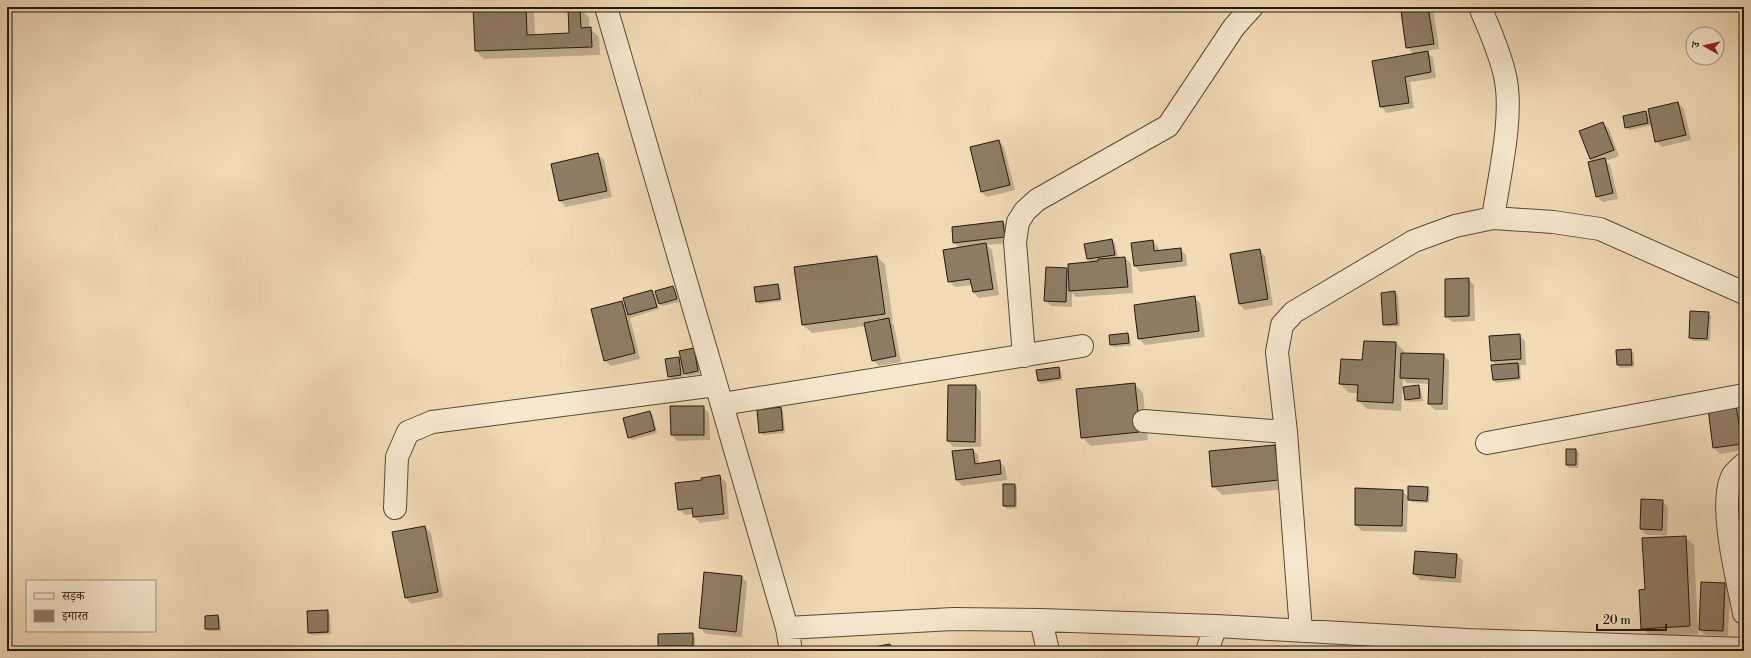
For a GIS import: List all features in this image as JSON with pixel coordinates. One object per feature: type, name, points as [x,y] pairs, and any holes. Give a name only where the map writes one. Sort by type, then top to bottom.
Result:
[{"type":"street","points":[[606,7],[787,628],[791,651]]},
{"type":"street","points":[[1024,356],[1014,242],[1018,222],[1025,211],[1037,200],[1168,126],[1234,27],[1252,7]]},
{"type":"street","points":[[1480,7],[1505,76],[1508,103],[1507,122],[1493,218]]},
{"type":"street","points":[[1301,631],[1286,432],[1277,352],[1282,325],[1294,312],[1414,242],[1455,226],[1493,218],[1553,222],[1600,229],[1744,293]]},
{"type":"street","points":[[395,508],[397,457],[408,432],[432,422],[719,394],[1024,356],[1082,346]]},
{"type":"street","points":[[1488,443],[1744,395]]},
{"type":"street","points":[[1144,421],[1286,432]]},
{"type":"street","points":[[1744,464],[1733,475],[1728,492],[1728,525],[1744,613]]},
{"type":"street","points":[[787,628],[954,619],[1041,620],[1216,626],[1301,631],[1467,646],[1744,649]]},
{"type":"street","points":[[1041,620],[1048,651]]},
{"type":"street","points":[[1207,651],[1216,626]]},
{"type":"building","points":[[526,7],[527,35],[569,33],[568,9],[580,8],[581,28],[591,27],[592,47],[475,51],[473,8]]},
{"type":"building","points":[[1428,7],[1434,44],[1406,48],[1401,11]]},
{"type":"building","points":[[1428,51],[1431,72],[1405,77],[1409,103],[1380,107],[1372,61]]},
{"type":"building","points":[[1678,102],[1686,135],[1655,142],[1648,109]]},
{"type":"building","points":[[1646,111],[1648,123],[1625,128],[1623,116]]},
{"type":"building","points":[[1603,122],[1614,150],[1590,159],[1579,131]]},
{"type":"building","points":[[999,140],[1010,185],[981,192],[970,147]]},
{"type":"building","points":[[598,153],[607,191],[559,201],[551,164]]},
{"type":"building","points":[[1605,158],[1613,193],[1596,197],[1588,162]]},
{"type":"building","points":[[1003,221],[1005,237],[953,243],[952,227]]},
{"type":"building","points":[[1112,239],[1115,255],[1087,259],[1084,244]]},
{"type":"building","points":[[1153,240],[1154,251],[1181,248],[1182,261],[1134,266],[1131,243]]},
{"type":"building","points":[[986,243],[993,289],[973,292],[970,279],[948,282],[943,250]]},
{"type":"building","points":[[1260,249],[1268,299],[1239,304],[1230,254]]},
{"type":"building","points":[[877,256],[885,314],[802,325],[794,267]]},
{"type":"building","points":[[1125,257],[1128,287],[1069,291],[1068,264],[1098,261],[1098,259]]},
{"type":"building","points":[[1046,267],[1067,268],[1066,302],[1044,301]]},
{"type":"building","points":[[1469,278],[1469,316],[1445,317],[1445,279]]},
{"type":"building","points":[[778,284],[780,299],[756,302],[754,287]]},
{"type":"building","points":[[673,286],[677,299],[659,304],[655,291]]},
{"type":"building","points":[[652,290],[657,307],[628,315],[623,298]]},
{"type":"building","points":[[1395,291],[1397,324],[1383,325],[1381,293]]},
{"type":"building","points":[[1195,296],[1199,331],[1138,339],[1134,305]]},
{"type":"building","points":[[622,301],[635,353],[604,361],[591,309]]},
{"type":"building","points":[[1690,311],[1709,312],[1707,339],[1689,338]]},
{"type":"building","points":[[889,318],[896,356],[872,361],[864,323]]},
{"type":"building","points":[[1128,333],[1129,343],[1110,345],[1109,335]]},
{"type":"building","points":[[1520,334],[1521,359],[1491,361],[1489,336]]},
{"type":"building","points":[[1364,341],[1396,342],[1393,403],[1357,401],[1358,385],[1339,384],[1341,359],[1362,360]]},
{"type":"building","points":[[694,348],[698,371],[684,374],[679,351]]},
{"type":"building","points":[[1631,349],[1632,365],[1617,365],[1616,350]]},
{"type":"building","points":[[1401,353],[1444,354],[1442,404],[1428,404],[1429,379],[1400,378]]},
{"type":"building","points":[[679,357],[681,375],[668,377],[665,359]]},
{"type":"building","points":[[1518,363],[1519,378],[1493,380],[1491,365]]},
{"type":"building","points":[[1059,367],[1060,378],[1038,381],[1036,370]]},
{"type":"building","points":[[1135,383],[1140,432],[1081,438],[1076,389]]},
{"type":"building","points":[[948,385],[976,385],[975,442],[947,441]]},
{"type":"building","points":[[1419,385],[1420,398],[1405,400],[1403,387]]},
{"type":"building","points":[[1736,405],[1742,444],[1713,448],[1708,409]]},
{"type":"building","points":[[670,406],[704,406],[704,435],[671,435]]},
{"type":"building","points":[[781,407],[783,430],[759,433],[757,410]]},
{"type":"building","points":[[650,411],[655,430],[628,438],[623,418]]},
{"type":"building","points":[[1275,445],[1279,480],[1212,487],[1209,451]]},
{"type":"building","points":[[973,449],[975,464],[1000,460],[1001,474],[956,480],[952,451]]},
{"type":"building","points":[[1566,449],[1576,449],[1576,465],[1566,465]]},
{"type":"building","points":[[720,475],[724,514],[693,517],[692,508],[678,510],[675,483],[702,480],[701,478]]},
{"type":"building","points":[[1003,484],[1015,484],[1015,506],[1003,506]]},
{"type":"building","points":[[1408,486],[1428,487],[1427,501],[1408,500]]},
{"type":"building","points":[[1355,488],[1403,490],[1402,526],[1355,525]]},
{"type":"building","points":[[1641,499],[1663,500],[1662,530],[1640,529]]},
{"type":"building","points":[[425,526],[438,592],[405,598],[392,532]]},
{"type":"building","points":[[1686,536],[1690,626],[1641,629],[1639,590],[1645,589],[1642,538]]},
{"type":"building","points":[[1415,551],[1457,554],[1455,578],[1413,574]]},
{"type":"building","points":[[704,572],[742,576],[736,632],[699,628]]},
{"type":"building","points":[[1701,582],[1725,583],[1723,631],[1699,630]]},
{"type":"building","points":[[328,610],[328,632],[308,633],[307,611]]},
{"type":"building","points":[[218,615],[219,629],[205,629],[205,616]]},
{"type":"building","points":[[693,633],[693,646],[658,646],[658,634]]},
{"type":"building","points":[[890,644],[892,651],[869,651],[868,648]]}]
